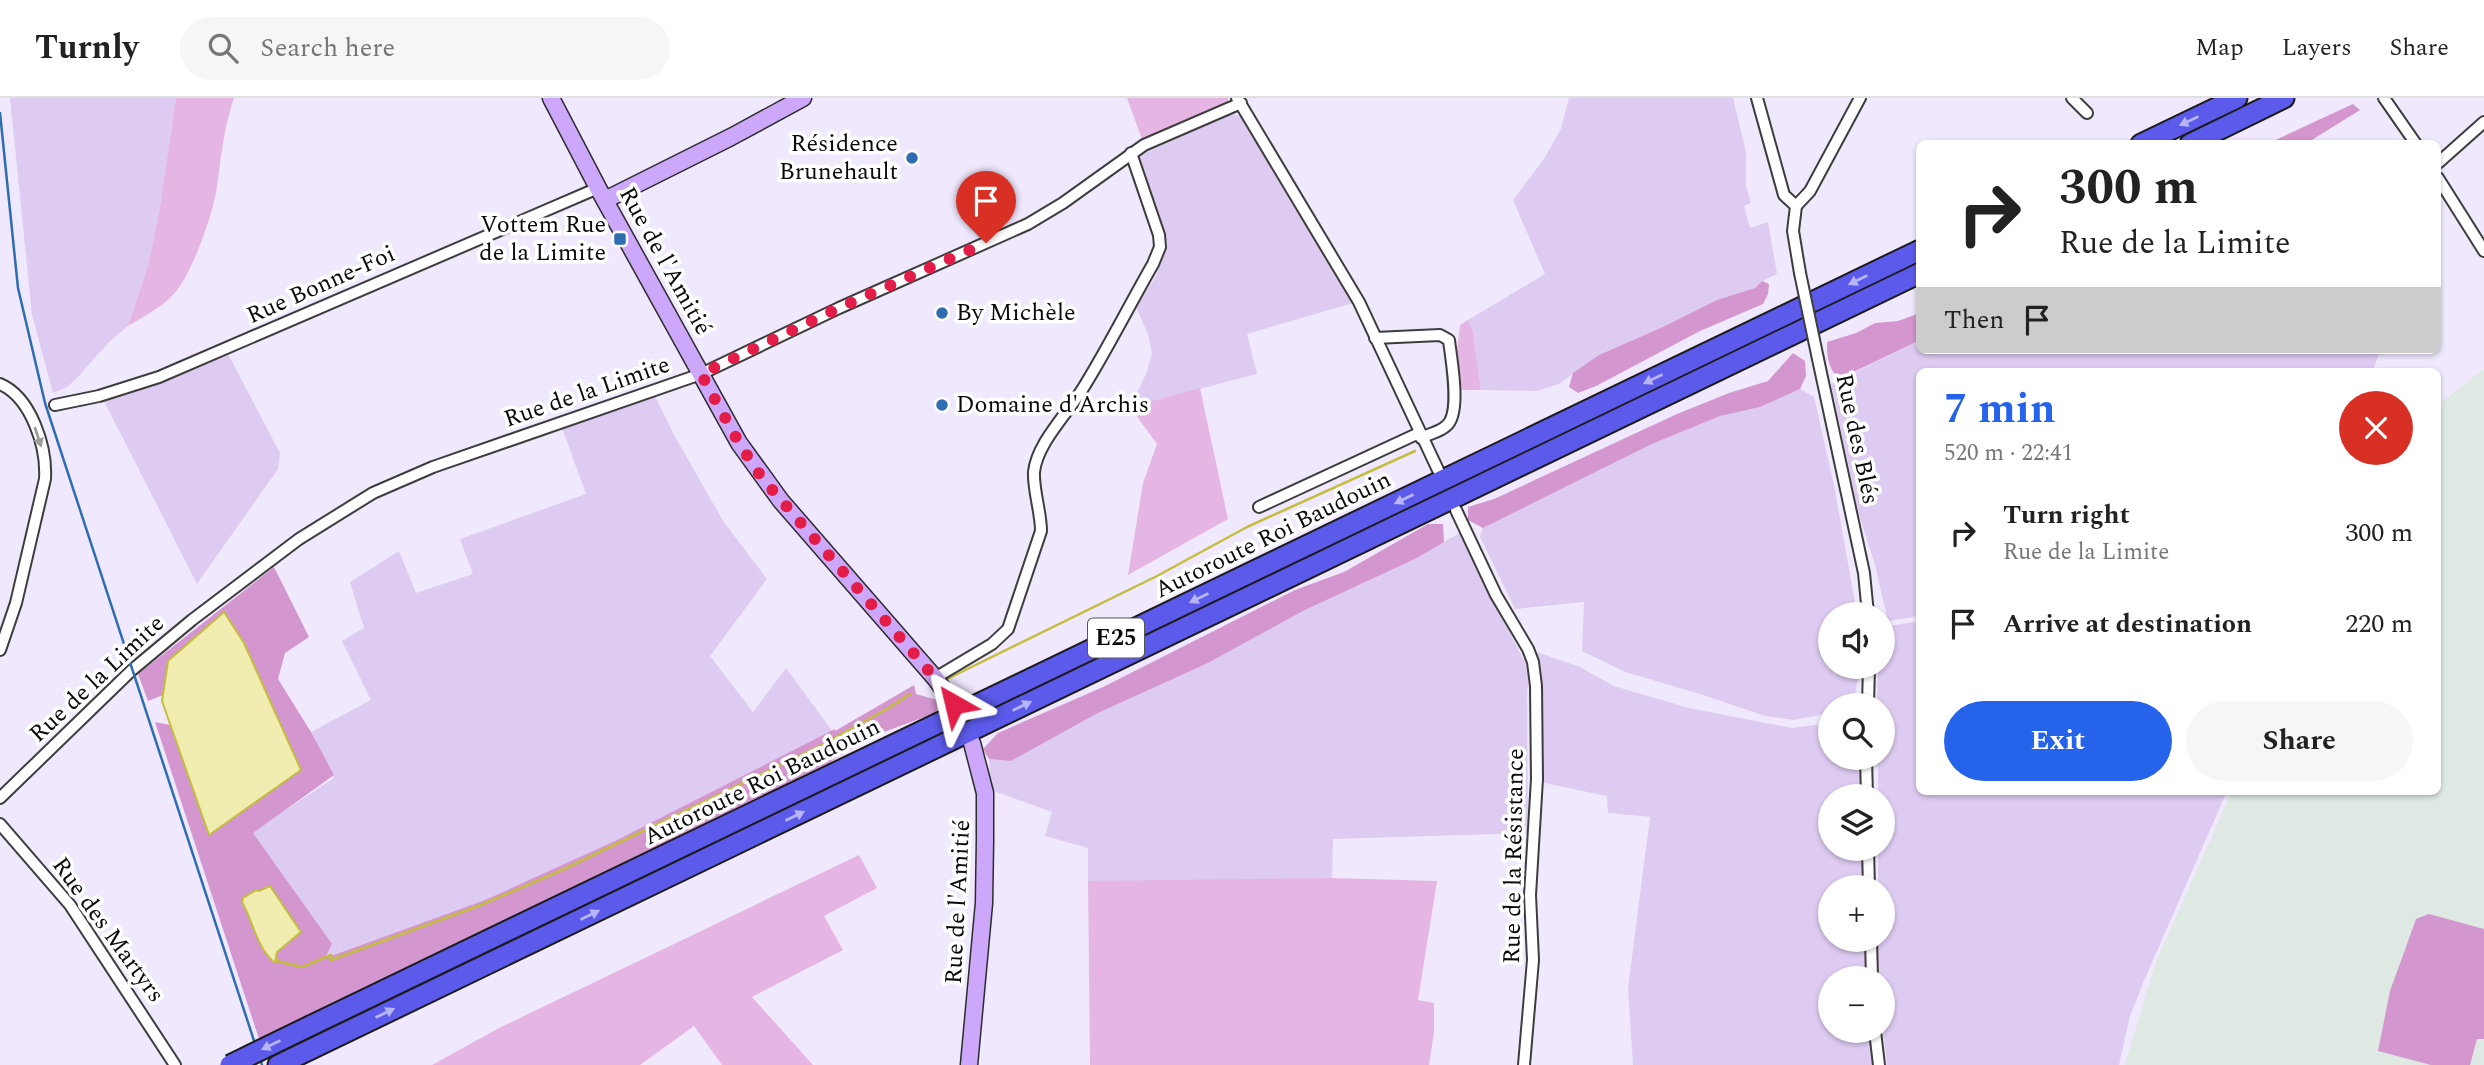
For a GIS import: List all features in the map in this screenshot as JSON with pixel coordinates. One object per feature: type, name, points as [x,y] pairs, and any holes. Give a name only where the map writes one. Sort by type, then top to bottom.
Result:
[{"type":"highway","points":[[2149,140],[2237,98]]},
{"type":"highway","points":[[2198,140],[2284,98]]},
{"type":"highway","name":"Autoroute Roi Baudouin","points":[[230,1065],[1916,252]]},
{"type":"highway","name":"Autoroute Roi Baudouin","points":[[278,1065],[1916,275]]},
{"type":"street","name":"Rue de l'Amitié","points":[[551,98],[739,443],[762,478],[935,678],[954,704]]},
{"type":"street","points":[[602,194],[731,137],[803,98]]},
{"type":"street","points":[[1757,98],[1784,195],[1796,206],[1810,191],[1860,98]]},
{"type":"street","points":[[2072,98],[2087,113]]},
{"type":"street","points":[[2384,98],[2413,140]]},
{"type":"street","points":[[1239,101],[1359,302],[1438,470]]},
{"type":"street","name":"Rue de la Limite","points":[[0,798],[128,674],[192,620],[299,538],[366,498],[433,467],[701,374],[839,308],[1028,224],[1063,203],[1144,145],[1239,101]]},
{"type":"street","points":[[2441,160],[2484,122]]},
{"type":"street","points":[[935,678],[992,644],[1008,629],[1041,531],[1034,474],[1037,458],[1084,387],[1160,247],[1159,235],[1132,153]]},
{"type":"street","points":[[2441,183],[2484,251]]},
{"type":"street","name":"Rue Bonne-Foi","points":[[55,405],[99,396],[159,377],[602,194]]},
{"type":"street","name":"Rue des Blés","points":[[1796,206],[1793,232],[1800,273],[1864,573],[1867,602]]},
{"type":"street","points":[[1259,507],[1420,435],[1446,427],[1452,418],[1454,396],[1449,341],[1446,336],[1375,338]]},
{"type":"street","points":[[0,384],[16,393],[29,411],[46,464],[23,575],[0,650]]},
{"type":"street","name":"Rue de la Résistance","points":[[1456,510],[1496,596],[1528,649],[1533,662],[1536,686],[1537,779],[1530,895],[1533,960],[1524,1065]]},
{"type":"street","name":"Rue de l'Amitié","points":[[969,1065],[984,903],[985,840],[985,793],[972,743]]},
{"type":"street","name":"Rue des Martyrs","points":[[0,824],[70,905],[175,1065]]},
{"type":"street","points":[[1877,1043],[1880,1065]]},
{"type":"shaded area","points":[[10,98],[176,98],[149,262],[128,326],[108,343],[67,387],[53,393],[32,315]]},
{"type":"shaded area","points":[[176,98],[234,98],[225,133],[216,193],[199,247],[179,287],[162,305],[128,326],[149,262]]},
{"type":"shaded area","points":[[1127,98],[1228,98],[1228,101],[1222,107],[1143,142]]},
{"type":"shaded area","points":[[1569,98],[1733,98],[1746,152],[1746,186],[1751,203],[1744,206],[1750,228],[1768,222],[1777,274],[1762,281],[1755,288],[1717,300],[1599,355],[1559,384],[1537,391],[1481,390],[1473,332],[1468,320],[1545,274],[1513,200],[1544,159],[1561,129]]},
{"type":"shaded area","points":[[2353,104],[2360,110],[2312,140],[2275,140]]},
{"type":"shaded area","points":[[1232,114],[1240,116],[1249,128],[1353,303],[1247,334],[1257,374],[1130,407],[1146,374],[1152,354],[1148,334],[1136,307],[1156,276],[1165,250],[1161,224],[1136,157]]},
{"type":"shaded area","points":[[1762,281],[1769,284],[1763,304],[1700,331],[1596,386],[1578,393],[1569,387],[1573,373],[1599,355],[1717,300],[1755,288]]},
{"type":"shaded area","points":[[1916,314],[1916,342],[1839,379],[1835,375],[1829,362],[1827,342],[1856,333],[1875,323],[1898,321]]},
{"type":"shaded area","points":[[1468,320],[1473,332],[1481,390],[1460,390],[1457,351],[1460,325]]},
{"type":"shaded area","points":[[1916,342],[1916,354],[2379,354],[2374,368],[1916,368],[1916,617],[1895,620],[1895,602],[1884,602],[1859,515],[1831,384]]},
{"type":"shaded area","points":[[227,352],[280,453],[278,469],[197,584],[103,399]]},
{"type":"shaded area","points":[[1793,353],[1805,361],[1806,376],[1800,389],[1760,407],[1720,416],[1652,444],[1483,528],[1468,520],[1468,507],[1494,499],[1677,414],[1768,381]]},
{"type":"shaded area","points":[[2484,369],[2484,1065],[2125,1065],[2155,964],[2230,795],[2441,795],[2441,403]]},
{"type":"shaded area","points":[[1200,388],[1228,519],[1128,575],[1143,483],[1157,444],[1130,407]]},
{"type":"shaded area","points":[[1800,389],[1814,397],[1834,485],[1855,602],[1818,602],[1818,679],[1858,679],[1855,693],[1818,693],[1818,715],[1794,720],[1765,716],[1625,672],[1582,651],[1584,602],[1515,609],[1480,537],[1483,528],[1652,444],[1720,416],[1760,407]]},
{"type":"shaded area","points":[[655,396],[723,521],[767,579],[710,656],[753,712],[786,668],[833,732],[617,840],[485,900],[324,958],[252,832],[334,778],[311,732],[371,700],[342,641],[364,628],[350,582],[399,551],[416,593],[473,574],[460,539],[586,494],[562,428]]},
{"type":"shaded area","points":[[1428,524],[1443,524],[1444,542],[1417,558],[1305,610],[1208,663],[1098,713],[1011,761],[989,759],[983,749],[998,733],[1103,687],[1295,590],[1344,572]]},
{"type":"shaded area","points":[[1461,532],[1487,590],[1526,664],[1529,686],[1528,833],[1333,839],[1332,881],[1088,881],[1088,848],[1045,836],[1052,812],[991,790],[989,759],[1011,761],[1098,713],[1208,663],[1305,610],[1417,558]]},
{"type":"shaded area","points":[[274,567],[309,637],[285,653],[278,679],[334,775],[253,833],[332,944],[325,958],[485,900],[617,840],[835,731],[914,685],[916,694],[937,700],[938,709],[935,713],[868,738],[829,763],[259,1039],[155,722],[170,725],[209,835],[301,770],[244,643],[168,661],[163,695],[148,701],[138,674]]},
{"type":"shaded area","points":[[224,612],[244,643],[301,770],[209,835],[162,701],[168,661]]},
{"type":"shaded area","points":[[1916,622],[1916,795],[2225,795],[2130,1016],[2119,1065],[1887,1065],[1884,1043],[1895,1043],[1895,966],[1877,966],[1877,952],[1895,952],[1895,875],[1878,875],[1878,861],[1895,861],[1895,784],[1878,784],[1878,770],[1895,770],[1895,693],[1877,693],[1878,679],[1895,679],[1895,625]]},
{"type":"shaded area","points":[[1528,649],[1580,667],[1614,686],[1689,708],[1792,728],[1818,725],[1818,770],[1861,770],[1862,784],[1818,784],[1818,861],[1863,861],[1864,875],[1818,875],[1818,952],[1865,952],[1866,966],[1818,966],[1818,1043],[1872,1043],[1875,1065],[1633,1065],[1628,988],[1650,817],[1608,813],[1607,796],[1544,783],[1536,697]]},
{"type":"shaded area","points":[[859,855],[877,888],[824,916],[843,950],[752,997],[813,1065],[722,1065],[694,1026],[640,1065],[432,1065],[499,1028]]},
{"type":"shaded area","points":[[1332,878],[1437,881],[1418,1000],[1434,1003],[1434,1033],[1429,1065],[1090,1065],[1088,881]]},
{"type":"shaded area","points":[[270,886],[301,932],[277,952],[275,963],[260,943],[242,902],[243,898],[256,890]]},
{"type":"shaded area","points":[[2429,914],[2484,929],[2484,1039],[2477,1039],[2470,1065],[2431,1065],[2378,1051],[2390,991],[2416,919]]},
{"type":"waterway","points":[[947,679],[1157,576],[1247,527],[1415,451]]},
{"type":"waterway","points":[[277,961],[302,967],[331,955],[331,960],[481,905],[562,870],[820,746],[910,694]]},
{"type":"railway","points":[[0,113],[18,288],[45,403],[262,1065]]},
{"type":"place","name":"Résidence Brunehault","points":[[912,158]]},
{"type":"place","name":"Vottem Rue de la Limite","points":[[620,239]]},
{"type":"place","name":"By Michèle","points":[[942,313]]},
{"type":"place","name":"Domaine d'Archis","points":[[942,405]]},
{"type":"route","points":[[954,704],[935,678],[762,478],[739,443],[701,374],[839,308],[986,243]]}]
